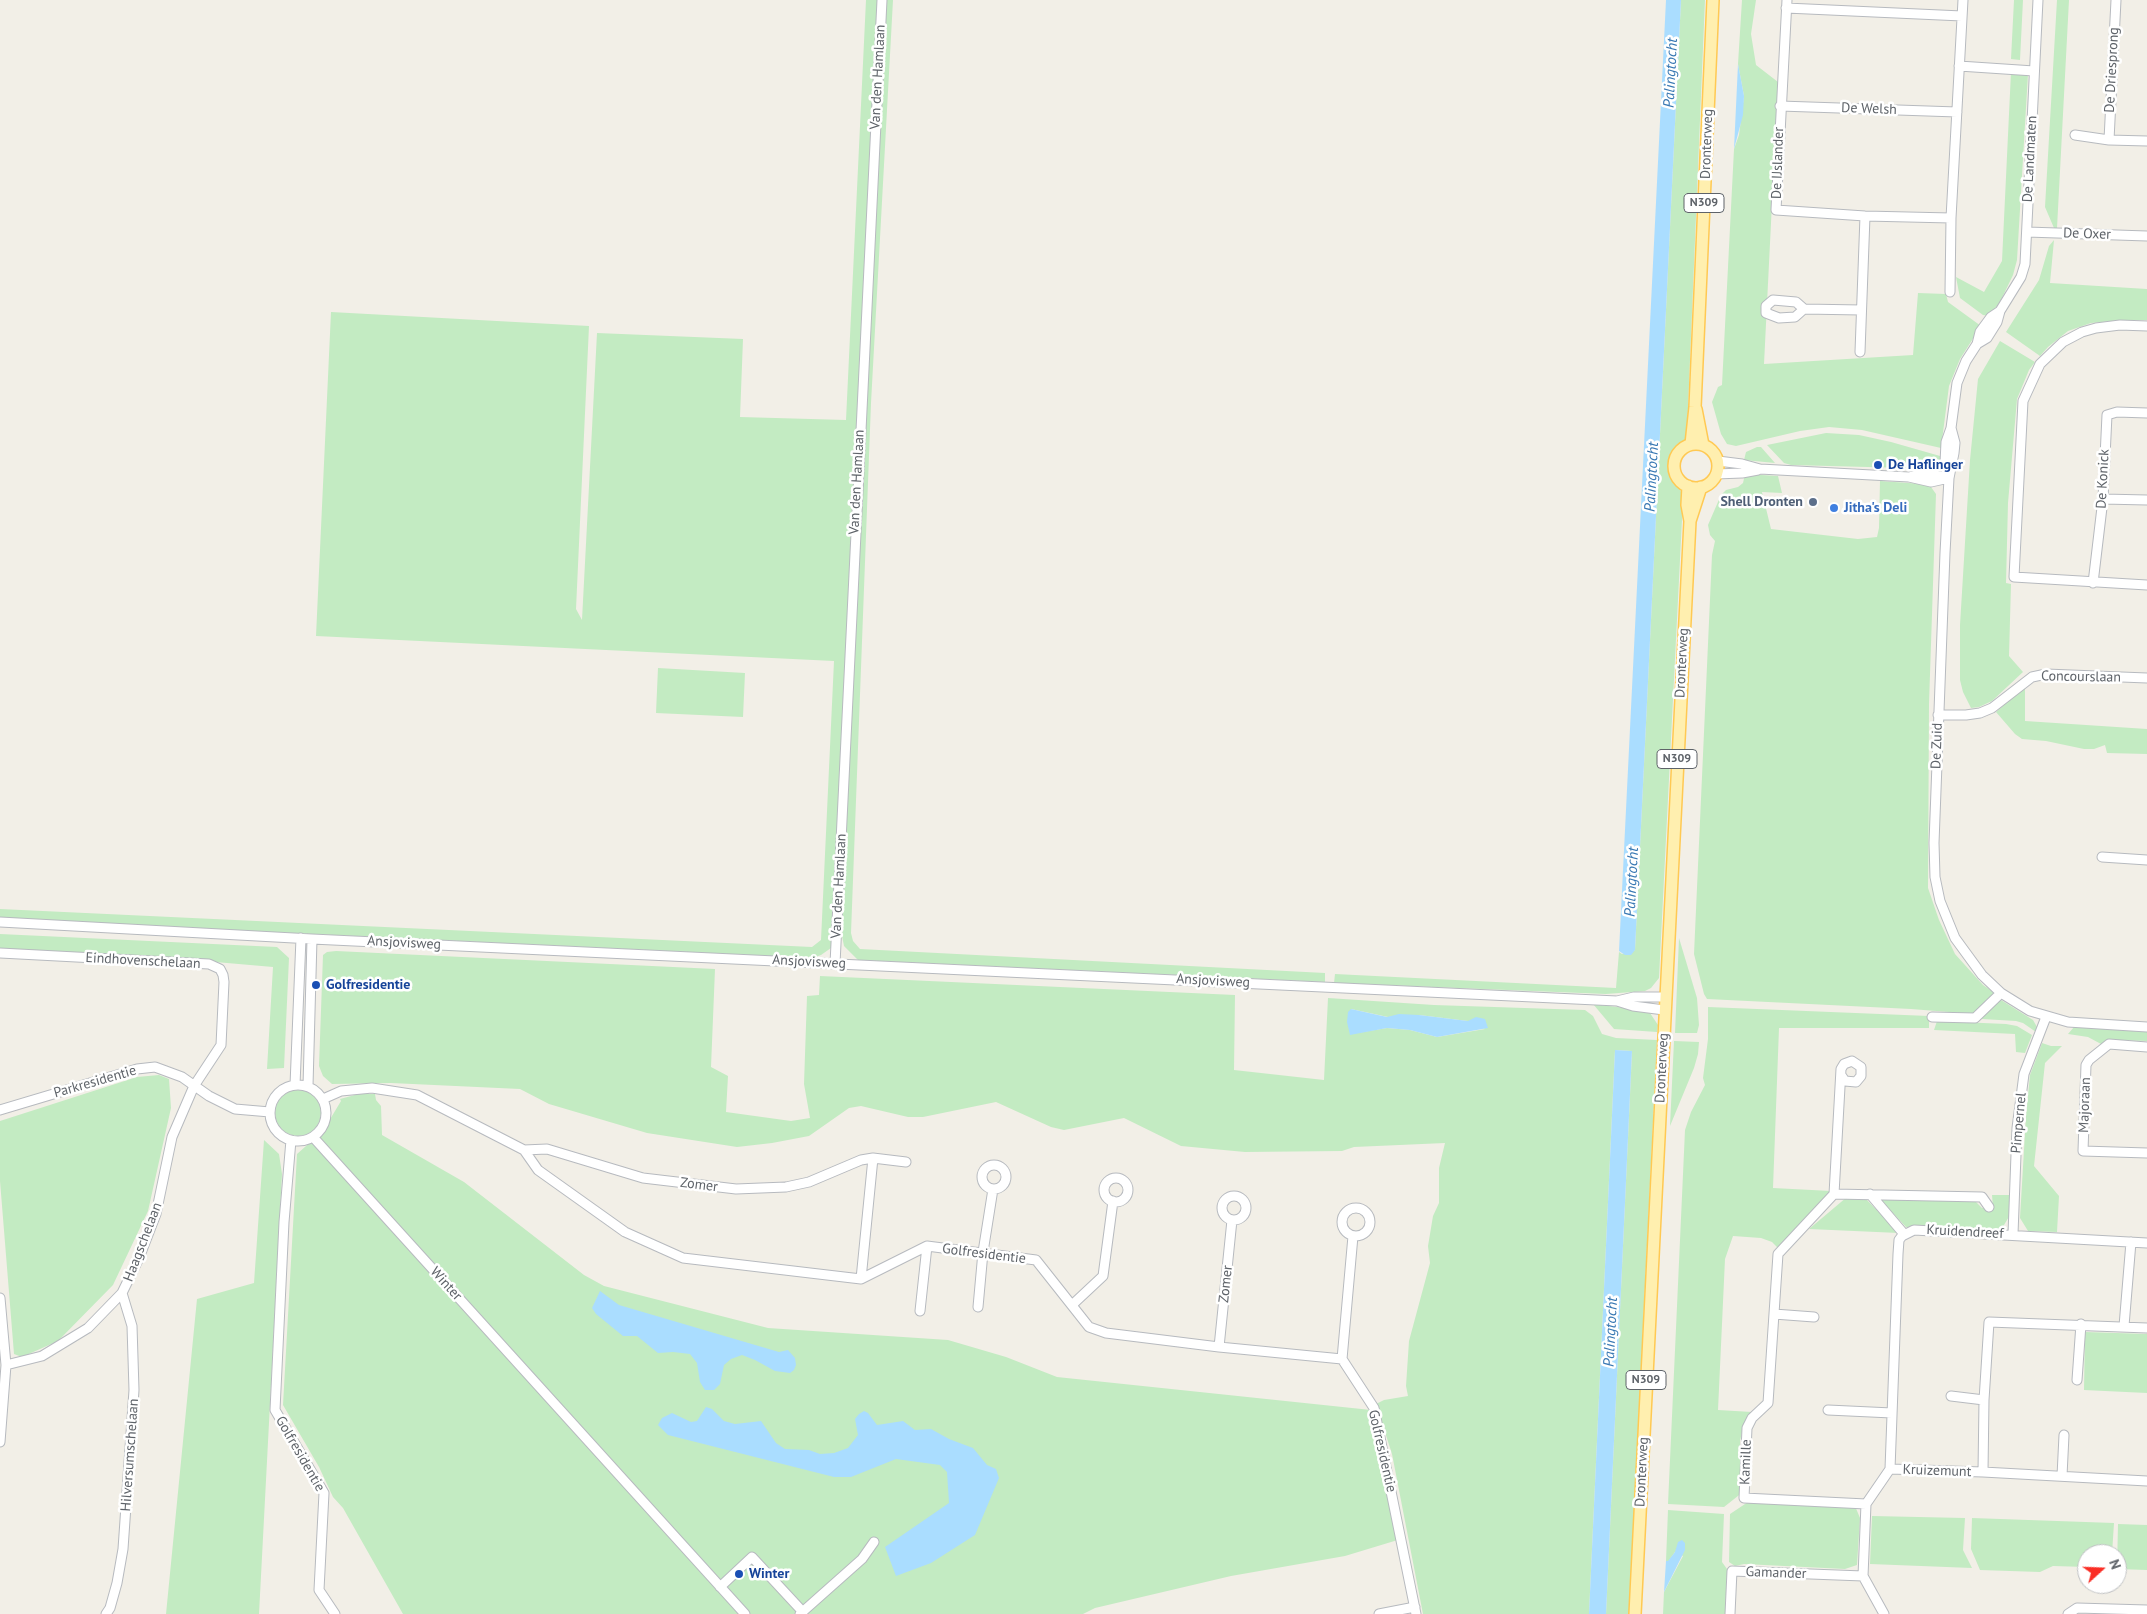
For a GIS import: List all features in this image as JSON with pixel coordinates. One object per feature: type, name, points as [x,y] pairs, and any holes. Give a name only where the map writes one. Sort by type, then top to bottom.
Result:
[{"type":"main road","name":"Dronterweg","points":[[1691,444],[1695,407],[1713,0]]},
{"type":"main road","name":"Dronterweg","points":[[1695,407],[1703,445]]},
{"type":"main road","points":[[1691,444],[1703,445],[1712,451],[1718,461],[1716,474],[1710,482],[1701,487],[1688,486],[1678,477],[1674,464],[1679,452],[1691,444]]},
{"type":"main road","name":"Dronterweg","points":[[1635,1614],[1690,521],[1687,504],[1688,486]]},
{"type":"main road","name":"Dronterweg","points":[[1690,521],[1701,487]]},
{"type":"street","name":"Van den Hamlaan","points":[[835,964],[882,0]]},
{"type":"street","points":[[1950,292],[1951,218],[1963,0]]},
{"type":"street","name":"De Landmaten","points":[[1949,478],[1945,464],[1945,452],[1951,428],[1957,383],[1966,361],[1978,344],[1980,332],[1991,317],[2000,311],[2021,278],[2025,264],[2038,0]]},
{"type":"street","name":"De Driesprong","points":[[2109,140],[2116,0]]},
{"type":"street","points":[[1786,4],[1962,16]]},
{"type":"street","name":"De IJslander","points":[[1786,4],[1776,210],[1865,216],[1951,218]]},
{"type":"street","points":[[1960,66],[2034,71]]},
{"type":"street","name":"De Welsh","points":[[1780,106],[1957,112]]},
{"type":"street","points":[[2075,135],[2109,140],[2147,141]]},
{"type":"street","points":[[1860,352],[1865,216]]},
{"type":"street","name":"De Oxer","points":[[2027,232],[2147,236]]},
{"type":"street","points":[[1804,309],[1861,310]]},
{"type":"street","points":[[2147,326],[2120,325],[2082,332],[2063,342],[2040,364],[2023,401],[2014,577],[2147,585]]},
{"type":"street","name":"De Konick","points":[[2093,583],[2103,499],[2107,414],[2118,412],[2147,413]]},
{"type":"street","points":[[1718,461],[1760,469],[1909,477],[1931,473],[1949,478]]},
{"type":"street","points":[[1716,474],[1742,474],[1760,469]]},
{"type":"street","name":"De Zuid","points":[[1949,478],[1934,843],[1935,877],[1940,901],[1955,938],[1982,975],[2001,993],[2030,1011],[2068,1022],[2147,1027]]},
{"type":"street","points":[[2103,499],[2147,500]]},
{"type":"street","name":"Concourslaan","points":[[1938,715],[1980,713],[1992,708],[2032,677],[2046,674],[2147,678]]},
{"type":"street","points":[[2102,857],[2147,860]]},
{"type":"street","name":"Ansjovisweg","points":[[0,922],[312,939],[1617,1001],[1633,1006],[1664,1010]]},
{"type":"street","points":[[295,1085],[301,938]]},
{"type":"street","points":[[308,1086],[312,939]]},
{"type":"street","name":"Eindhovenschelaan","points":[[0,953],[209,964],[220,969],[224,982],[221,1045],[194,1086]]},
{"type":"street","points":[[1932,1017],[1975,1018],[2001,993]]},
{"type":"street","name":"Ansjovisweg","points":[[1617,1001],[1634,997],[1665,997]]},
{"type":"street","name":"Pimpernel","points":[[2013,1234],[2018,1128],[2024,1074],[2046,1017]]},
{"type":"street","name":"Majoraan","points":[[2147,1047],[2109,1044],[2089,1060],[2086,1065],[2083,1151],[2147,1154]]},
{"type":"street","name":"Parkresidentie","points":[[0,1110],[137,1069],[156,1067],[182,1077],[209,1096],[235,1109],[270,1112]]},
{"type":"street","points":[[1841,1075],[1834,1194],[1982,1197],[1989,1207]]},
{"type":"street","points":[[295,1085],[308,1086],[316,1090],[323,1099],[326,1109],[326,1120],[313,1137],[302,1141],[291,1140],[277,1131],[271,1122],[270,1112],[276,1095],[284,1088],[295,1085]]},
{"type":"street","name":"Haagschelaan","points":[[6,1365],[42,1356],[88,1328],[122,1293],[139,1258],[156,1214],[172,1137],[194,1086]]},
{"type":"street","points":[[323,1099],[341,1091],[372,1088],[417,1095],[524,1150],[538,1170],[625,1232],[683,1258],[861,1279],[872,1158]]},
{"type":"street","name":"Winter","points":[[313,1137],[745,1614]]},
{"type":"street","name":"Golfresidentie","points":[[291,1140],[284,1222],[274,1410],[324,1493],[319,1590],[335,1614]]},
{"type":"street","name":"Zomer","points":[[524,1150],[547,1149],[643,1178],[736,1189],[786,1187],[809,1182],[861,1160],[872,1158],[906,1162]]},
{"type":"street","points":[[978,1307],[983,1252],[993,1189]]},
{"type":"street","name":"Kamille","points":[[1834,1194],[1778,1254],[1768,1403],[1752,1418],[1747,1428],[1744,1498],[1866,1504]]},
{"type":"street","points":[[1870,1194],[1904,1234],[1899,1240],[1898,1254],[1890,1469],[1866,1504],[1863,1576],[1884,1614]]},
{"type":"street","points":[[1072,1305],[1103,1276],[1113,1202]]},
{"type":"street","name":"Zomer","points":[[1219,1347],[1232,1220]]},
{"type":"street","name":"Kruidendreef","points":[[1904,1234],[1914,1230],[2013,1234],[2147,1243]]},
{"type":"street","points":[[1342,1359],[1353,1236]]},
{"type":"street","points":[[2124,1326],[2131,1242]]},
{"type":"street","points":[[920,1311],[927,1246]]},
{"type":"street","name":"Golfresidentie","points":[[861,1279],[927,1246],[1036,1260],[1089,1327],[1106,1333],[1219,1347],[1342,1359],[1374,1408],[1416,1610]]},
{"type":"street","name":"Hilversumschelaan","points":[[106,1614],[110,1608],[117,1583],[123,1549],[134,1390],[132,1326],[122,1293]]},
{"type":"street","points":[[0,1298],[6,1365],[0,1442]]},
{"type":"street","points":[[1774,1314],[1814,1317]]},
{"type":"street","name":"Kruizemunt","points":[[1983,1472],[1984,1400],[1989,1322],[2147,1328]]},
{"type":"street","points":[[2077,1380],[2080,1324]]},
{"type":"street","points":[[1951,1396],[1984,1400]]},
{"type":"street","points":[[1828,1410],[1892,1413]]},
{"type":"street","points":[[2062,1476],[2064,1435]]},
{"type":"street","name":"Kruizemunt","points":[[1890,1469],[2147,1481]]},
{"type":"street","points":[[720,1587],[752,1557],[802,1613],[862,1559],[874,1542]]},
{"type":"street","name":"Gamander","points":[[1730,1614],[1732,1571],[1863,1576]]},
{"type":"street","points":[[2068,1614],[2077,1608],[2147,1610]]},
{"type":"street","points":[[1379,1614],[1416,1610]]},
{"type":"green space","points":[[866,0],[878,0],[831,948],[813,958],[0,919],[0,909],[812,947],[821,940],[834,661],[316,636],[331,312],[589,326],[576,609],[582,620],[597,333],[743,339],[740,417],[846,420]]},
{"type":"green space","points":[[885,0],[893,0],[871,403],[851,933],[853,941],[860,949],[1325,973],[1325,982],[858,960],[844,946],[842,936],[844,845]]},
{"type":"green space","points":[[1681,0],[1705,0],[1687,432],[1685,440],[1671,457],[1670,464],[1672,476],[1680,488],[1683,500],[1659,978],[1651,988],[1645,991],[1606,994],[1334,983],[1335,974],[1616,988],[1619,952],[1622,954],[1635,950]]},
{"type":"green space","points":[[1742,0],[1756,0],[1751,34],[1756,65],[1778,82],[1764,364],[1913,355],[1918,293],[1946,294],[1948,302],[1981,326],[1960,359],[1949,386],[1941,448],[1862,430],[1829,427],[1800,431],[1736,446],[1727,444],[1721,434],[1712,402],[1718,387],[1722,385],[1734,149],[1739,135],[1744,96],[1738,64]]},
{"type":"green space","points":[[2014,0],[2023,0],[2020,60],[2011,59]]},
{"type":"green space","points":[[2057,0],[2069,0],[2057,228],[2054,228],[2045,207]]},
{"type":"green space","points":[[2011,72],[2028,74],[2017,260],[2013,275],[2000,302],[1989,316],[1983,315],[1960,298],[1956,277],[1984,292],[2002,261]]},
{"type":"green space","points":[[2054,240],[2050,283],[2147,289],[2147,320],[2091,323],[2068,331],[2040,356],[2006,332],[2039,280],[2049,246]]},
{"type":"green space","points":[[2000,341],[2035,362],[2029,370],[2017,399],[2008,503],[2006,583],[2011,584],[2009,656],[2023,672],[1992,701],[1979,707],[1971,708],[1963,692],[1960,680],[1960,625],[1970,460],[1978,379]]},
{"type":"green space","points":[[1826,433],[1859,435],[1891,442],[1940,456],[1940,461],[1920,467],[1906,468],[1791,465],[1784,463],[1767,445]]},
{"type":"green space","points":[[1761,447],[1775,463],[1744,460],[1746,452]]},
{"type":"green space","points":[[1745,474],[1778,476],[1782,493],[1762,492],[1771,529],[1858,539],[1877,537],[1879,528],[1880,481],[1923,484],[1931,487],[1936,494],[1929,704],[1928,888],[1939,920],[1955,954],[1983,985],[1995,993],[1974,1014],[1707,999],[1704,994],[1694,954],[1712,555],[1715,541],[1710,535],[1708,525],[1721,495],[1726,490],[1738,487],[1743,483]]},
{"type":"green space","points":[[658,668],[745,673],[743,717],[656,713]]},
{"type":"green space","points":[[2025,686],[2025,721],[2147,729],[2147,754],[2107,753],[2105,745],[2094,749],[2084,749],[2046,741],[2022,739],[2015,734],[1996,712]]},
{"type":"green space","points":[[0,934],[277,947],[289,958],[284,1068],[267,1069],[273,967],[204,961],[0,950]]},
{"type":"green space","points":[[1679,938],[1697,998],[1699,1025],[1697,1033],[1675,1033]]},
{"type":"green space","points":[[327,952],[715,969],[711,1067],[728,1076],[726,1112],[791,1121],[810,1118],[804,1084],[807,996],[819,995],[820,976],[1235,995],[1234,1070],[1324,1080],[1328,998],[1434,1005],[1585,1010],[1593,1016],[1602,1034],[1616,1038],[1657,1040],[1629,1614],[1606,1614],[1632,1051],[1615,1050],[1589,1614],[1423,1614],[1392,1454],[1376,1404],[1384,1400],[1408,1396],[1406,1386],[1409,1341],[1430,1263],[1428,1246],[1433,1216],[1439,1203],[1439,1168],[1445,1143],[1354,1147],[1342,1151],[1245,1152],[1181,1146],[1124,1118],[1064,1130],[1051,1127],[996,1102],[923,1117],[908,1117],[861,1106],[849,1108],[809,1136],[737,1147],[647,1133],[549,1104],[520,1089],[391,1083],[332,1084],[323,1076],[319,1066],[323,955]],"holes":[[[1351,1009],[1388,1017],[1419,1015],[1468,1021],[1485,1029],[1437,1037],[1410,1030],[1387,1028],[1350,1034]]]},
{"type":"green space","points":[[2001,1000],[2033,1020],[2037,1027],[2036,1032],[2023,1023],[2016,1021],[1982,1019],[1982,1014]]},
{"type":"green space","points":[[1593,1004],[1641,1010],[1650,1013],[1658,1025],[1657,1032],[1614,1029]]},
{"type":"green space","points":[[1708,1007],[1929,1016],[1929,1028],[1779,1028],[1773,1188],[1831,1191],[1778,1248],[1772,1242],[1761,1238],[1733,1236],[1725,1259],[1718,1410],[1752,1412],[1744,1423],[1740,1441],[1740,1487],[1743,1492],[1724,1507],[1668,1504],[1685,1130],[1691,1112],[1705,1085],[1703,1078],[1708,1039]]},
{"type":"green space","points":[[1937,1021],[2006,1024],[2017,1026],[2032,1035],[2025,1053],[2016,1052],[2015,1034],[1934,1030]]},
{"type":"green space","points":[[2074,1027],[2147,1032],[2147,1041],[2114,1040],[2101,1044],[2088,1037],[2068,1034]]},
{"type":"green space","points":[[1674,1041],[1699,1042],[1694,1068],[1670,1126]]},
{"type":"green space","points":[[2042,1043],[2051,1046],[2062,1046],[2045,1063],[2034,1166],[2059,1196],[2057,1232],[2028,1231],[2020,1218],[2030,1075]]},
{"type":"green space","points":[[159,1075],[169,1079],[171,1108],[148,1211],[113,1285],[58,1341],[22,1357],[14,1354],[0,1181],[0,1121],[137,1077]]},
{"type":"green space","points":[[298,1090],[311,1094],[317,1100],[321,1113],[317,1126],[311,1132],[298,1136],[285,1132],[279,1126],[275,1113],[279,1100],[285,1094]]},
{"type":"green space","points":[[366,1092],[375,1094],[376,1100],[381,1106],[382,1135],[464,1182],[584,1275],[604,1286],[768,1328],[948,1340],[1006,1357],[1057,1377],[1371,1410],[1401,1539],[1345,1556],[1231,1576],[1095,1608],[1083,1614],[403,1614],[343,1508],[333,1497],[319,1467],[283,1405],[297,1154],[323,1131],[341,1101],[340,1099]]},
{"type":"green space","points":[[264,1140],[279,1154],[282,1174],[259,1614],[166,1614],[197,1299],[254,1283]]},
{"type":"green space","points":[[1992,1195],[2010,1195],[2010,1215],[2001,1230],[1906,1227],[1879,1198],[1974,1200],[1982,1208],[1993,1208]]},
{"type":"green space","points":[[1847,1197],[1865,1198],[1899,1233],[1809,1229]]},
{"type":"green space","points":[[2085,1332],[2147,1334],[2147,1393],[2084,1390]]},
{"type":"green space","points":[[1748,1502],[1855,1506],[1860,1518],[1857,1565],[1845,1569],[1744,1564],[1735,1566],[1729,1562],[1730,1514]]},
{"type":"green space","points":[[1668,1510],[1724,1514],[1722,1562],[1727,1569],[1725,1614],[1663,1614],[1664,1592],[1683,1556],[1675,1552],[1668,1562],[1666,1561]]},
{"type":"green space","points":[[1872,1516],[1965,1518],[1963,1550],[1972,1568],[1870,1564]]},
{"type":"green space","points":[[1972,1518],[2114,1523],[2113,1544],[2077,1544],[2077,1567],[2053,1566],[2040,1572],[1980,1570],[1971,1549]]},
{"type":"green space","points":[[2118,1524],[2147,1525],[2147,1570],[2127,1569],[2127,1544],[2118,1544]]},
{"type":"water","name":"Palingtocht","points":[[1666,0],[1681,0],[1635,950],[1631,955],[1625,955],[1619,951]]},
{"type":"water","points":[[1738,64],[1744,96],[1743,115],[1734,149]]},
{"type":"water","points":[[1351,1009],[1387,1017],[1399,1014],[1468,1021],[1476,1017],[1485,1019],[1488,1028],[1437,1037],[1410,1030],[1387,1028],[1350,1035],[1347,1022],[1348,1012]]},
{"type":"water","name":"Palingtocht","points":[[1615,1050],[1632,1051],[1606,1614],[1589,1614]]},
{"type":"water","points":[[600,1291],[619,1305],[779,1352],[788,1350],[795,1358],[796,1365],[790,1373],[775,1371],[742,1355],[731,1359],[724,1365],[720,1384],[714,1390],[705,1390],[700,1382],[697,1363],[690,1354],[658,1353],[637,1336],[623,1336],[596,1314],[592,1308]]},
{"type":"water","points":[[706,1407],[712,1409],[724,1421],[735,1424],[761,1421],[776,1443],[785,1449],[809,1450],[820,1454],[834,1453],[848,1448],[858,1435],[855,1419],[864,1411],[868,1413],[877,1425],[903,1421],[915,1430],[931,1429],[949,1439],[973,1448],[987,1465],[996,1469],[999,1478],[975,1535],[931,1563],[896,1576],[885,1547],[949,1503],[947,1472],[940,1465],[896,1459],[851,1477],[834,1477],[668,1435],[658,1425],[662,1418],[672,1413],[691,1422],[697,1421]]},
{"type":"water","points":[[1682,1540],[1685,1543],[1685,1550],[1664,1592],[1666,1561],[1675,1552],[1678,1542]]},
{"type":"place","name":"De Haflinger","points":[[1878,465]]},
{"type":"place","name":"Shell Dronten","points":[[1813,502]]},
{"type":"place","name":"Jitha's Deli","points":[[1834,508]]},
{"type":"place","name":"Golfresidentie","points":[[316,985]]},
{"type":"place","name":"Winter","points":[[739,1574]]}]
